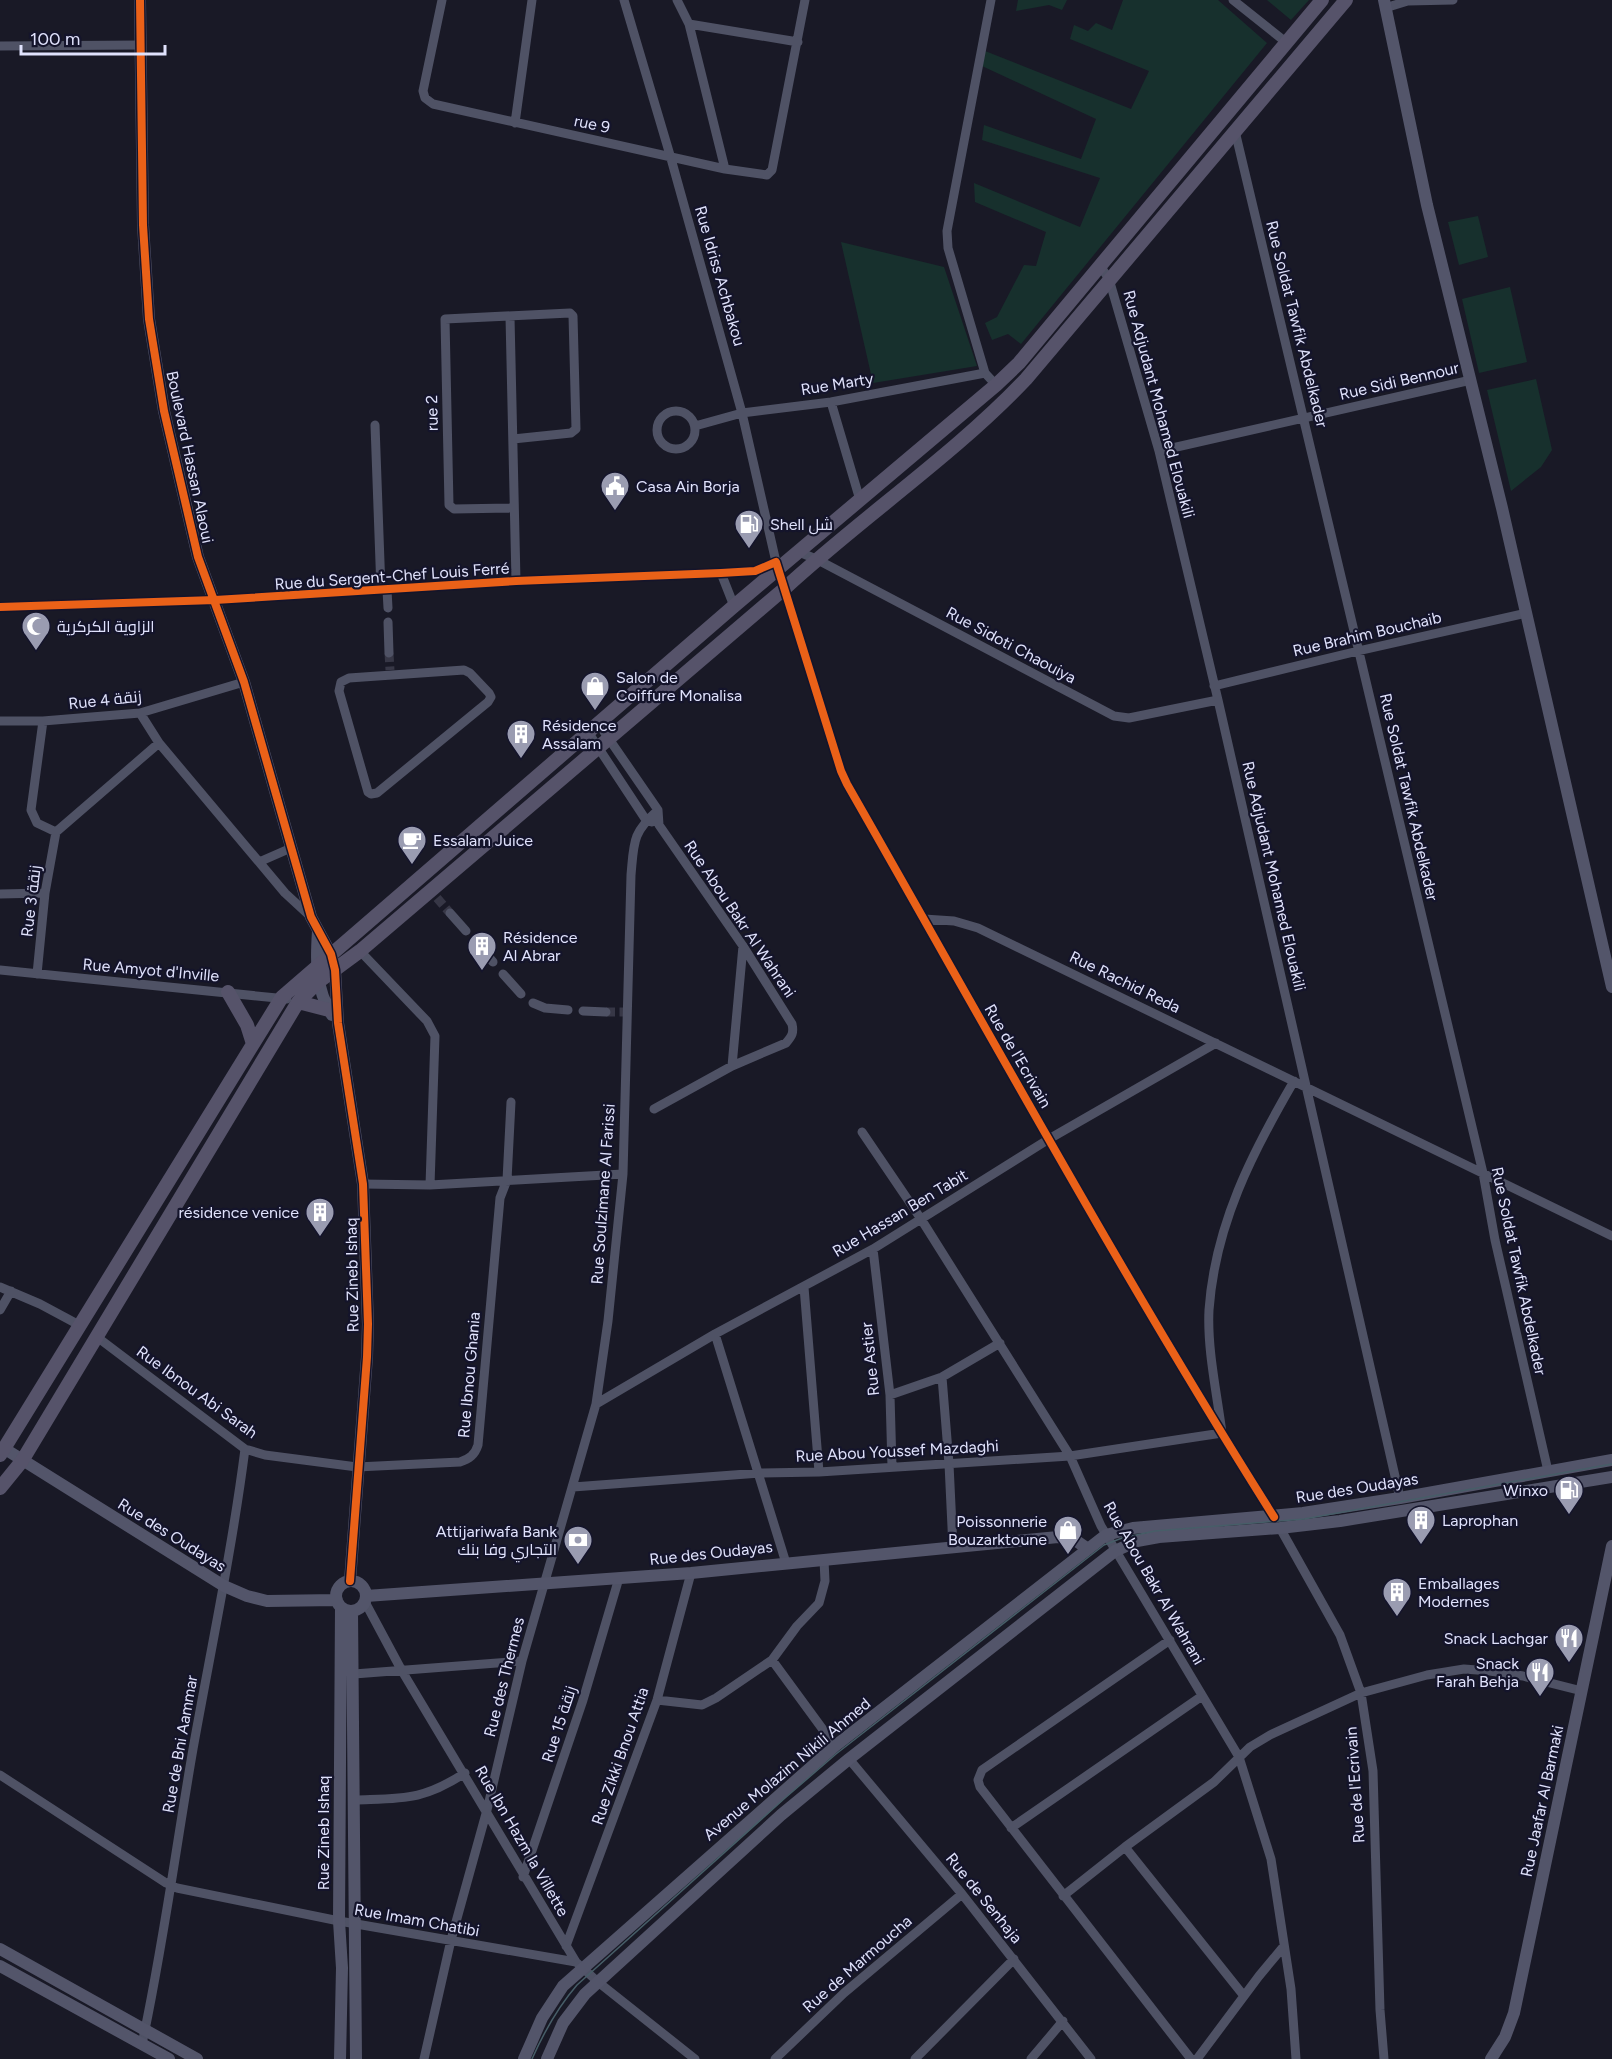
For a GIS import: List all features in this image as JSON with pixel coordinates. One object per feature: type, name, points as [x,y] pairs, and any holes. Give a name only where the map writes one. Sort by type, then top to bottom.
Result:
[{"type":"main road","points":[[2,1450],[81,1326],[282,997],[316,965],[778,566],[799,552],[996,385],[1036,344],[1322,0]]},
{"type":"main road","points":[[0,1488],[22,1461],[297,1002],[318,982],[434,894],[604,742],[816,559],[996,409],[1026,379],[1346,0]]},
{"type":"main road","points":[[228,992],[247,1025],[253,1044]]},
{"type":"main road","points":[[297,1002],[329,1010]]},
{"type":"street","name":"Boulevard Hassan Alaoui","points":[[140,0],[143,225],[149,319],[164,411],[198,557],[244,682],[311,917],[331,954],[334,970]]},
{"type":"street","name":"rue 9","points":[[442,0],[423,91],[425,98],[434,104],[725,169],[767,175],[770,173],[798,42]]},
{"type":"street","points":[[514,123],[532,0]]},
{"type":"street","name":"Rue Idriss Achbakou","points":[[624,0],[742,412],[784,589]]},
{"type":"street","points":[[677,0],[689,24],[725,169]]},
{"type":"street","points":[[689,24],[798,42],[805,0]]},
{"type":"street","points":[[991,0],[947,231],[948,248],[985,373],[996,385]]},
{"type":"street","points":[[1233,0],[1287,43]]},
{"type":"street","points":[[1453,0],[1384,4],[1427,205],[1527,613],[1612,987]]},
{"type":"street","points":[[0,46],[139,45]]},
{"type":"street","name":"Rue Soldat Tawfik Abdelkader","points":[[1235,131],[1483,1173],[1495,1240],[1548,1471]]},
{"type":"street","name":"Rue Adjudant Mohamed Elouakili","points":[[1101,267],[1109,279],[1158,451],[1218,700],[1401,1498]]},
{"type":"street","points":[[513,438],[571,433],[576,429],[572,314],[510,317],[516,581]]},
{"type":"street","name":"rue 2","points":[[510,317],[446,318],[444,321],[449,505],[454,509],[514,508]]},
{"type":"street","name":"Rue Marty","points":[[695,426],[742,412],[831,402],[985,373]]},
{"type":"street","name":"Rue Sidi Bennour","points":[[1158,451],[1471,380]]},
{"type":"street","points":[[831,402],[860,500]]},
{"type":"street","points":[[681,412],[687,415],[695,426],[692,440],[682,448],[668,447],[659,437],[659,423],[668,413],[681,412]]},
{"type":"street","points":[[375,425],[384,590],[388,608]]},
{"type":"street","name":"Rue Sidoti Chaouiya","points":[[799,552],[1114,716],[1130,718],[1218,700]]},
{"type":"street","name":"Rue du Sergent-Chef Louis Ferré","points":[[0,607],[215,600],[516,581],[755,571],[778,566]]},
{"type":"street","points":[[721,573],[734,606]]},
{"type":"street","name":"Rue de l'Ecrivain","points":[[784,589],[841,771],[1049,1139],[1277,1523],[1340,1635],[1361,1693],[1372,1771],[1380,2010],[1384,2059]]},
{"type":"street","name":"Rue Brahim Bouchaib","points":[[1214,686],[1527,613]]},
{"type":"street","points":[[388,622],[389,653]]},
{"type":"street","points":[[464,670],[489,693],[490,699],[377,792],[371,794],[367,790],[339,686],[348,678],[390,672],[464,670]]},
{"type":"street","name":"Rue 4 زنقة","points":[[1,721],[43,721],[140,713],[244,682]]},
{"type":"street","points":[[140,713],[159,743],[285,893],[311,917]]},
{"type":"street","points":[[43,721],[31,810],[37,822],[56,832],[159,743]]},
{"type":"street","points":[[593,728],[658,810],[658,825],[646,820],[604,742],[593,728]]},
{"type":"street","name":"Rue Soulzimane Al Farissi","points":[[545,1582],[596,1404],[608,1321],[623,1174],[625,1013],[634,841],[638,830],[658,810]]},
{"type":"street","name":"Rue Abou Bakr Al Wahrani","points":[[658,825],[743,946],[792,1024],[794,1032],[786,1043],[732,1066]]},
{"type":"street","name":"Rue 3 زنقة","points":[[37,974],[45,893],[56,832]]},
{"type":"street","points":[[259,862],[291,848]]},
{"type":"street","points":[[0,894],[45,893]]},
{"type":"street","points":[[450,913],[466,932]]},
{"type":"street","name":"Rue Rachid Reda","points":[[924,919],[954,921],[978,928],[1612,1236]]},
{"type":"street","name":"Boulevard Hassan Alaoui","points":[[316,965],[318,931]]},
{"type":"street","points":[[477,943],[493,962]]},
{"type":"street","points":[[654,1108],[732,1066],[743,946]]},
{"type":"street","points":[[360,951],[427,1021],[435,1036],[430,1185]]},
{"type":"street","name":"Rue Zineb Ishaq","points":[[316,965],[318,982],[329,1010],[338,1023]]},
{"type":"street","name":"Rue Amyot d'Inville","points":[[0,970],[282,997],[297,1002]]},
{"type":"street","name":"Rue Zineb Ishaq","points":[[334,970],[338,1023],[363,1184],[368,1324],[350,1581]]},
{"type":"street","points":[[503,974],[521,994]]},
{"type":"street","points":[[533,1003],[545,1008],[568,1010]]},
{"type":"street","points":[[583,1011],[606,1012]]},
{"type":"street","name":"Rue Hassan Ben Tabit","points":[[596,1404],[715,1334],[873,1249],[1049,1139],[1216,1043]]},
{"type":"street","points":[[1222,1433],[1212,1358],[1209,1311],[1215,1264],[1229,1211],[1246,1169],[1262,1135],[1294,1081]]},
{"type":"street","name":"Rue Ibnou Ghania","points":[[357,1467],[460,1462],[469,1459],[477,1450],[500,1198],[507,1180],[511,1102]]},
{"type":"street","name":"Rue Abou Bakr Al Wahrani","points":[[862,1132],[921,1219],[1070,1456],[1106,1535],[1239,1757],[1271,1859],[1291,1989],[1296,2059]]},
{"type":"street","points":[[363,1184],[430,1185],[623,1174]]},
{"type":"street","name":"Rue Astier","points":[[873,1249],[890,1395],[892,1467]]},
{"type":"street","points":[[0,1287],[40,1304],[81,1326]]},
{"type":"street","points":[[804,1287],[819,1472]]},
{"type":"street","points":[[0,1310],[11,1291]]},
{"type":"street","points":[[715,1334],[760,1473],[786,1563]]},
{"type":"street","name":"Rue Ibnou Abi Sarah","points":[[97,1337],[245,1449],[265,1455],[357,1467]]},
{"type":"street","points":[[890,1395],[942,1377],[1000,1343]]},
{"type":"street","points":[[942,1377],[953,1548]]},
{"type":"street","name":"Rue Abou Youssef Mazdaghi","points":[[573,1487],[760,1473],[819,1472],[1070,1456],[1222,1433]]},
{"type":"street","name":"Rue de Bni Aammar","points":[[142,2044],[224,1586],[245,1449]]},
{"type":"street","name":"Rue des Oudayas","points":[[2,1450],[224,1586],[247,1596],[267,1601],[343,1606]]},
{"type":"street","name":"Rue des Oudayas","points":[[1115,1551],[1137,1541],[1277,1523],[1612,1460]]},
{"type":"street","name":"Rue des Oudayas","points":[[1106,1535],[1133,1528],[1340,1521],[1612,1477]]},
{"type":"street","name":"Avenue Molazim Nikili Ahmed","points":[[524,2059],[551,2002],[579,1966],[835,1746],[1106,1535]]},
{"type":"street","name":"Rue des Oudayas","points":[[366,1599],[545,1582],[691,1573],[1058,1537],[1072,1538],[1083,1553]]},
{"type":"street","name":"Rue Jaafar Al Barmaki","points":[[1491,2059],[1505,2037],[1514,2013],[1612,1546]]},
{"type":"street","name":"Avenue Molazim Nikili Ahmed","points":[[547,2059],[567,2016],[585,1994],[781,1815],[1115,1551]]},
{"type":"street","points":[[657,1700],[702,1705],[772,1660],[791,1634],[819,1603],[825,1581],[824,1560]]},
{"type":"street","name":"Rue Zikki Bnou Attia","points":[[566,1946],[657,1700],[691,1573]]},
{"type":"street","name":"Rue 15 زنقة","points":[[523,1877],[583,1700],[619,1578]]},
{"type":"street","points":[[350,1581],[363,1587],[366,1599],[360,1609],[343,1606],[338,1590],[350,1581]]},
{"type":"street","name":"Rue des Thermes","points":[[424,2059],[451,1940],[487,1810],[522,1661],[545,1582]]},
{"type":"street","name":"Rue Ibn Hazm la Villette","points":[[366,1599],[402,1671],[487,1810],[523,1877],[579,1966],[695,2059]]},
{"type":"street","name":"Rue Zineb Ishaq","points":[[343,1606],[354,1674],[356,2059]]},
{"type":"street","name":"Rue Zineb Ishaq","points":[[340,2059],[342,1968],[339,1921],[343,1606]]},
{"type":"street","points":[[1170,1640],[982,1770],[978,1780],[980,1787],[1011,1828],[1191,2059]]},
{"type":"street","points":[[772,1660],[835,1746]]},
{"type":"street","points":[[354,1674],[522,1661]]},
{"type":"street","points":[[1063,1896],[1214,1782],[1239,1757],[1270,1735],[1361,1693],[1427,1675],[1464,1669],[1523,1676],[1582,1691]]},
{"type":"street","points":[[1011,1828],[1202,1696]]},
{"type":"street","name":"Rue de Senhaja","points":[[849,1759],[962,1894],[1091,2059]]},
{"type":"street","points":[[354,1800],[410,1798],[425,1795],[465,1773]]},
{"type":"street","name":"Rue Imam Chatibi","points":[[0,1775],[171,1886],[339,1921],[451,1940],[579,1966]]},
{"type":"street","points":[[1125,1847],[1244,1996]]},
{"type":"street","name":"Rue de Marmoucha","points":[[775,2059],[844,1993],[962,1894]]},
{"type":"street","points":[[1197,2059],[1284,1946]]},
{"type":"street","points":[[0,1949],[197,2059]]},
{"type":"street","points":[[915,2059],[1014,1959]]},
{"type":"street","points":[[0,1966],[169,2059]]},
{"type":"street","points":[[82,2011],[88,1997]]},
{"type":"street","points":[[1031,2059],[1063,2021]]},
{"type":"green space","points":[[1018,0],[1067,0],[1062,10],[1049,5],[1016,11]]},
{"type":"green space","points":[[1123,0],[1218,0],[1267,43],[1021,344],[1008,334],[992,340],[985,323],[997,317],[1024,265],[1036,266],[1046,232],[975,202],[974,183],[1080,227],[1100,178],[982,140],[984,125],[1081,159],[1096,119],[982,66],[985,51],[1131,109],[1149,71],[1070,39],[1074,25],[1088,31],[1096,23],[1112,30]]},
{"type":"green space","points":[[1267,0],[1309,0],[1291,20]]},
{"type":"green space","points":[[1478,216],[1488,257],[1459,265],[1448,222]]},
{"type":"green space","points":[[841,242],[944,267],[977,366],[873,383]]},
{"type":"green space","points":[[1510,287],[1527,362],[1479,373],[1462,299]]},
{"type":"green space","points":[[1536,379],[1552,450],[1541,467],[1511,491],[1487,390]]},
{"type":"tunnel","points":[[389,653],[390,670]]},
{"type":"tunnel","points":[[437,898],[450,913]]},
{"type":"tunnel","points":[[606,1012],[624,1012]]},
{"type":"tram line","points":[[532,2059],[552,2020],[577,1985],[785,1798],[836,1754],[1104,1545],[1122,1538],[1155,1531],[1304,1519],[1612,1464]]},
{"type":"cycle path","points":[[140,0],[143,225],[149,319],[164,411],[198,557],[244,682],[311,917],[331,954],[335,970],[338,1023],[363,1184],[368,1324],[350,1581]]},
{"type":"cycle path","points":[[0,607],[215,600],[516,581],[721,573],[755,571],[776,562],[847,784],[1109,1245],[1274,1517]]},
{"type":"place","name":"Casa Ain Borja","points":[[615,512]]},
{"type":"place","name":"Shell شل","points":[[749,550]]},
{"type":"place","name":"الزاوية الكركرية","points":[[36,652]]},
{"type":"place","name":"Salon de Coiffure Monalisa","points":[[595,712]]},
{"type":"place","name":"Résidence Assalam","points":[[521,760]]},
{"type":"place","name":"Essalam Juice","points":[[412,866]]},
{"type":"place","name":"Résidence Al Abrar","points":[[482,972]]},
{"type":"place","name":"résidence venice","points":[[320,1238]]},
{"type":"place","name":"Winxo","points":[[1569,1516]]},
{"type":"place","name":"Laprophan","points":[[1421,1546]]},
{"type":"place","name":"Poissonnerie Bouzarktoune","points":[[1068,1556]]},
{"type":"place","name":"Attijariwafa Bank التجاري وفا بنك","points":[[578,1566]]},
{"type":"place","name":"Emballages Modernes","points":[[1397,1618]]},
{"type":"place","name":"Snack Lachgar","points":[[1569,1664]]},
{"type":"place","name":"Snack Farah Behja","points":[[1540,1698]]}]
